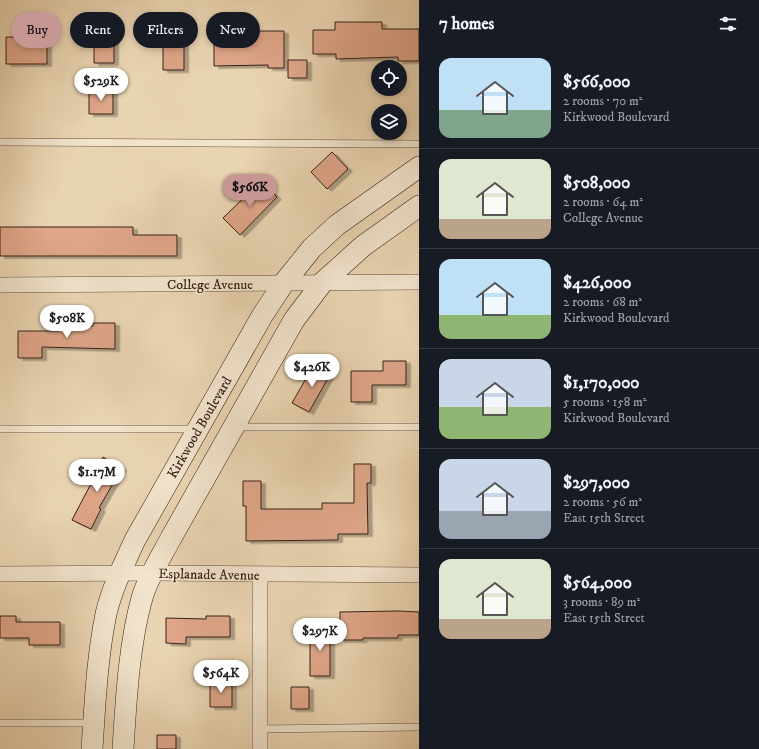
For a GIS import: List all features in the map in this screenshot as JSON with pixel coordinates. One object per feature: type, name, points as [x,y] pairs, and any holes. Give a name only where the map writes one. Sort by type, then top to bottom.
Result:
[{"type":"street","name":"Kirkwood Boulevard","points":[[92,749],[101,643],[107,613],[119,574],[135,540],[262,316],[283,284],[312,248],[337,225],[419,167]]},
{"type":"street","points":[[123,749],[125,713],[134,630],[142,597],[152,573],[294,320],[322,283],[363,246],[419,206]]},
{"type":"street","name":"College Avenue","points":[[0,285],[419,282]]},
{"type":"street","name":"Esplanade Avenue","points":[[0,574],[152,573],[419,575]]},
{"type":"street","points":[[260,574],[260,749]]},
{"type":"lane","points":[[0,142],[419,144]]},
{"type":"lane","points":[[234,428],[419,427]]},
{"type":"lane","points":[[0,429],[198,429]]},
{"type":"lane","points":[[0,723],[94,723]]},
{"type":"lane","points":[[260,729],[419,727]]},
{"type":"building","points":[[335,22],[382,22],[382,29],[419,29],[419,61],[398,60],[398,57],[336,59],[336,54],[313,54],[313,30],[335,30]]},
{"type":"building","points":[[260,31],[284,31],[284,68],[268,68],[268,65],[214,66],[214,48],[260,48]]},
{"type":"building","points":[[6,37],[12,37],[12,48],[47,48],[47,64],[6,64]]},
{"type":"building","points":[[94,48],[114,48],[114,63],[94,63]]},
{"type":"building","points":[[163,48],[184,48],[184,70],[163,70]]},
{"type":"building","points":[[288,60],[307,60],[307,78],[288,78]]},
{"type":"building","points":[[89,90],[113,90],[113,114],[89,114]]},
{"type":"building","points":[[332,152],[348,169],[327,189],[311,172]]},
{"type":"building","points":[[261,181],[277,197],[240,235],[223,218]]},
{"type":"building","points":[[0,227],[133,227],[133,235],[177,235],[177,256],[0,256]]},
{"type":"building","points":[[93,323],[115,323],[115,349],[42,347],[42,358],[18,358],[18,331],[59,331],[59,326],[93,326]]},
{"type":"building","points":[[383,361],[406,361],[406,385],[372,385],[372,402],[351,402],[351,371],[383,371]]},
{"type":"building","points":[[318,363],[332,371],[309,412],[292,403],[308,375],[310,377]]},
{"type":"building","points":[[103,457],[122,468],[99,508],[101,509],[91,529],[72,520]]},
{"type":"building","points":[[354,464],[371,464],[371,483],[367,483],[368,534],[338,534],[338,540],[246,541],[246,506],[243,506],[243,481],[261,481],[261,509],[322,509],[322,503],[354,503]]},
{"type":"building","points":[[340,612],[419,612],[419,635],[398,635],[398,638],[363,638],[363,640],[340,640]]},
{"type":"building","points":[[0,616],[16,616],[16,622],[60,622],[60,645],[29,645],[29,638],[0,638]]},
{"type":"building","points":[[206,616],[230,616],[230,637],[186,637],[186,644],[166,643],[166,618],[206,619]]},
{"type":"building","points":[[310,628],[330,628],[330,676],[310,676]]},
{"type":"building","points":[[210,682],[232,682],[232,707],[210,707]]},
{"type":"building","points":[[291,687],[309,687],[309,709],[291,709]]},
{"type":"building","points":[[157,735],[176,735],[176,749],[157,749]]}]
